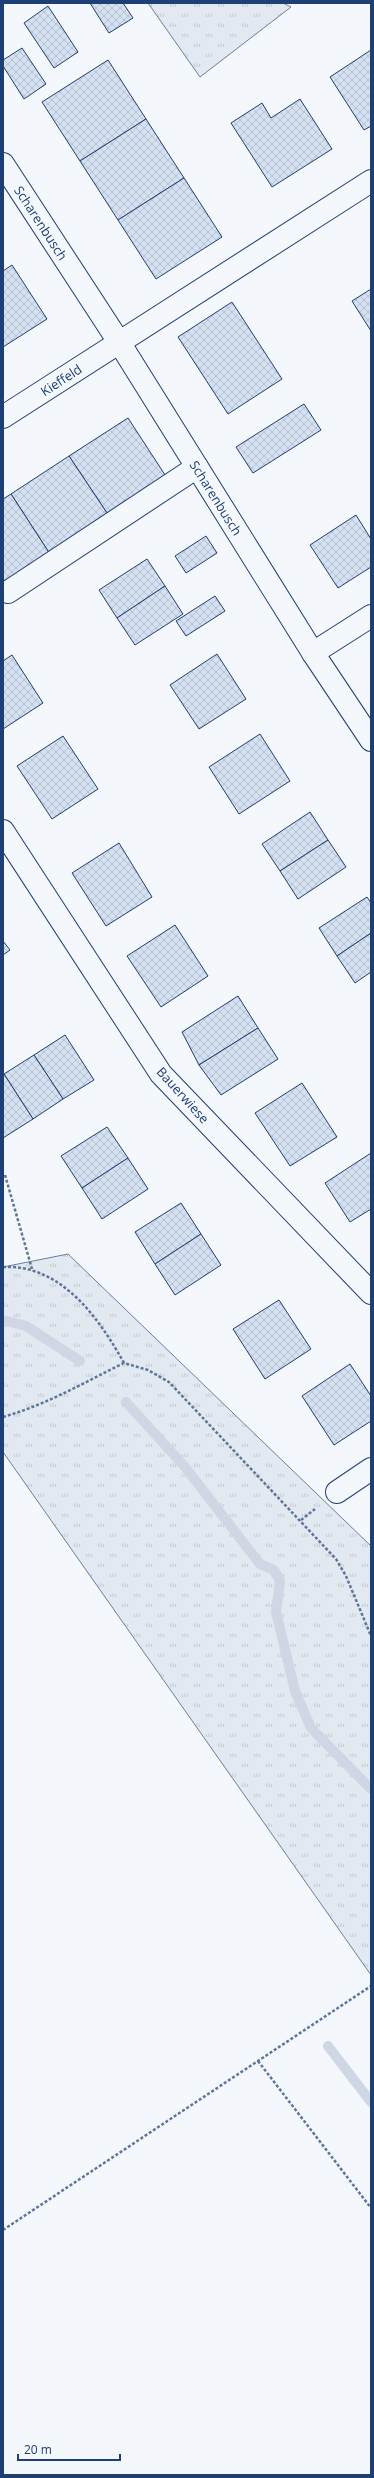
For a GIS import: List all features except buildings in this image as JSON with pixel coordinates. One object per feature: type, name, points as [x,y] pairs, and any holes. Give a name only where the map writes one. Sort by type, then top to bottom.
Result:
[{"type":"street","name":"Scharenbusch","points":[[3,164],[119,342],[313,653],[371,740]]},
{"type":"street","points":[[119,342],[371,182]]},
{"type":"street","name":"Kieffeld","points":[[3,417],[119,342]]},
{"type":"street","points":[[8,592],[197,467]]},
{"type":"street","points":[[313,653],[371,616]]},
{"type":"street","name":"Bauerwiese","points":[[3,831],[161,1074],[371,1293]]},
{"type":"street","points":[[337,1492],[371,1470]]},
{"type":"path","points":[[5,1176],[32,1269]]},
{"type":"path","points":[[3,1267],[32,1269],[55,1281],[80,1300],[106,1332],[124,1363],[148,1370],[170,1382],[336,1558],[346,1576],[371,1636]]},
{"type":"path","points":[[3,1416],[31,1408],[71,1392],[124,1363]]},
{"type":"path","points":[[3,2230],[371,1986]]},
{"type":"path","points":[[258,2061],[371,2208]]},
{"type":"green space","points":[[148,3],[283,3],[291,7],[200,77]]},
{"type":"green space","points":[[68,1254],[371,1546],[371,1975],[3,1452],[3,1267]]},
{"type":"waterway","points":[[3,1320],[26,1326],[80,1361]]},
{"type":"waterway","points":[[126,1402],[185,1467],[260,1564],[274,1570],[280,1581],[276,1612],[295,1691],[311,1728],[371,1789]]},
{"type":"waterway","points":[[328,2046],[371,2102]]}]
